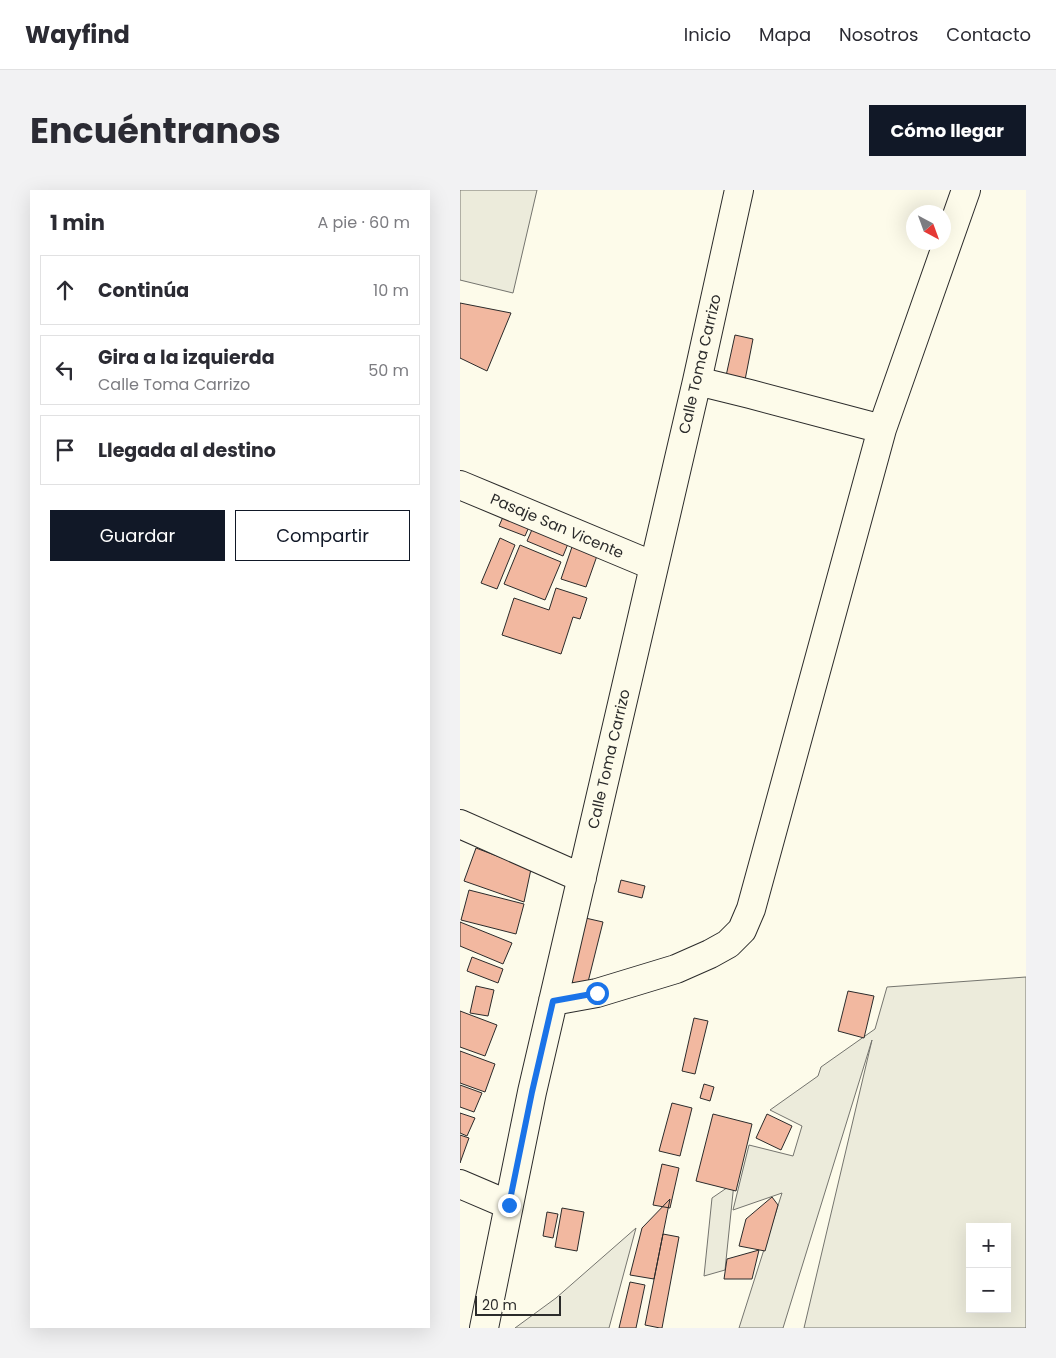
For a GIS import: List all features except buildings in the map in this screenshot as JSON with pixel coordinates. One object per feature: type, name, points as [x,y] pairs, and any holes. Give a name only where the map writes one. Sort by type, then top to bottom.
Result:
[{"type":"street","name":"Calle Toma Carrizo","points":[[484,1328],[532,1092],[697,381],[738,190]]},
{"type":"street","points":[[553,1001],[597,993],[676,969],[728,944],[742,930],[750,909],[882,429],[966,190]]},
{"type":"street","points":[[697,381],[882,429]]},
{"type":"street","name":"Pasaje San Vicente","points":[[460,485],[654,566]]},
{"type":"street","points":[[460,824],[582,878]]},
{"type":"street","points":[[460,1184],[509,1205]]},
{"type":"shaded area","points":[[460,190],[537,190],[513,293],[460,280]]},
{"type":"shaded area","points":[[1026,977],[1026,1328],[804,1328],[872,1040],[783,1328],[739,1328],[782,1193],[733,1210],[749,1145],[793,1156],[802,1126],[770,1110],[818,1076],[821,1067],[875,1029],[887,987]]},
{"type":"shaded area","points":[[734,1183],[725,1270],[704,1276],[712,1198]]},
{"type":"shaded area","points":[[636,1228],[609,1328],[515,1328],[556,1298]]},
{"type":"route","points":[[509,1205],[553,1001],[597,993]]}]
